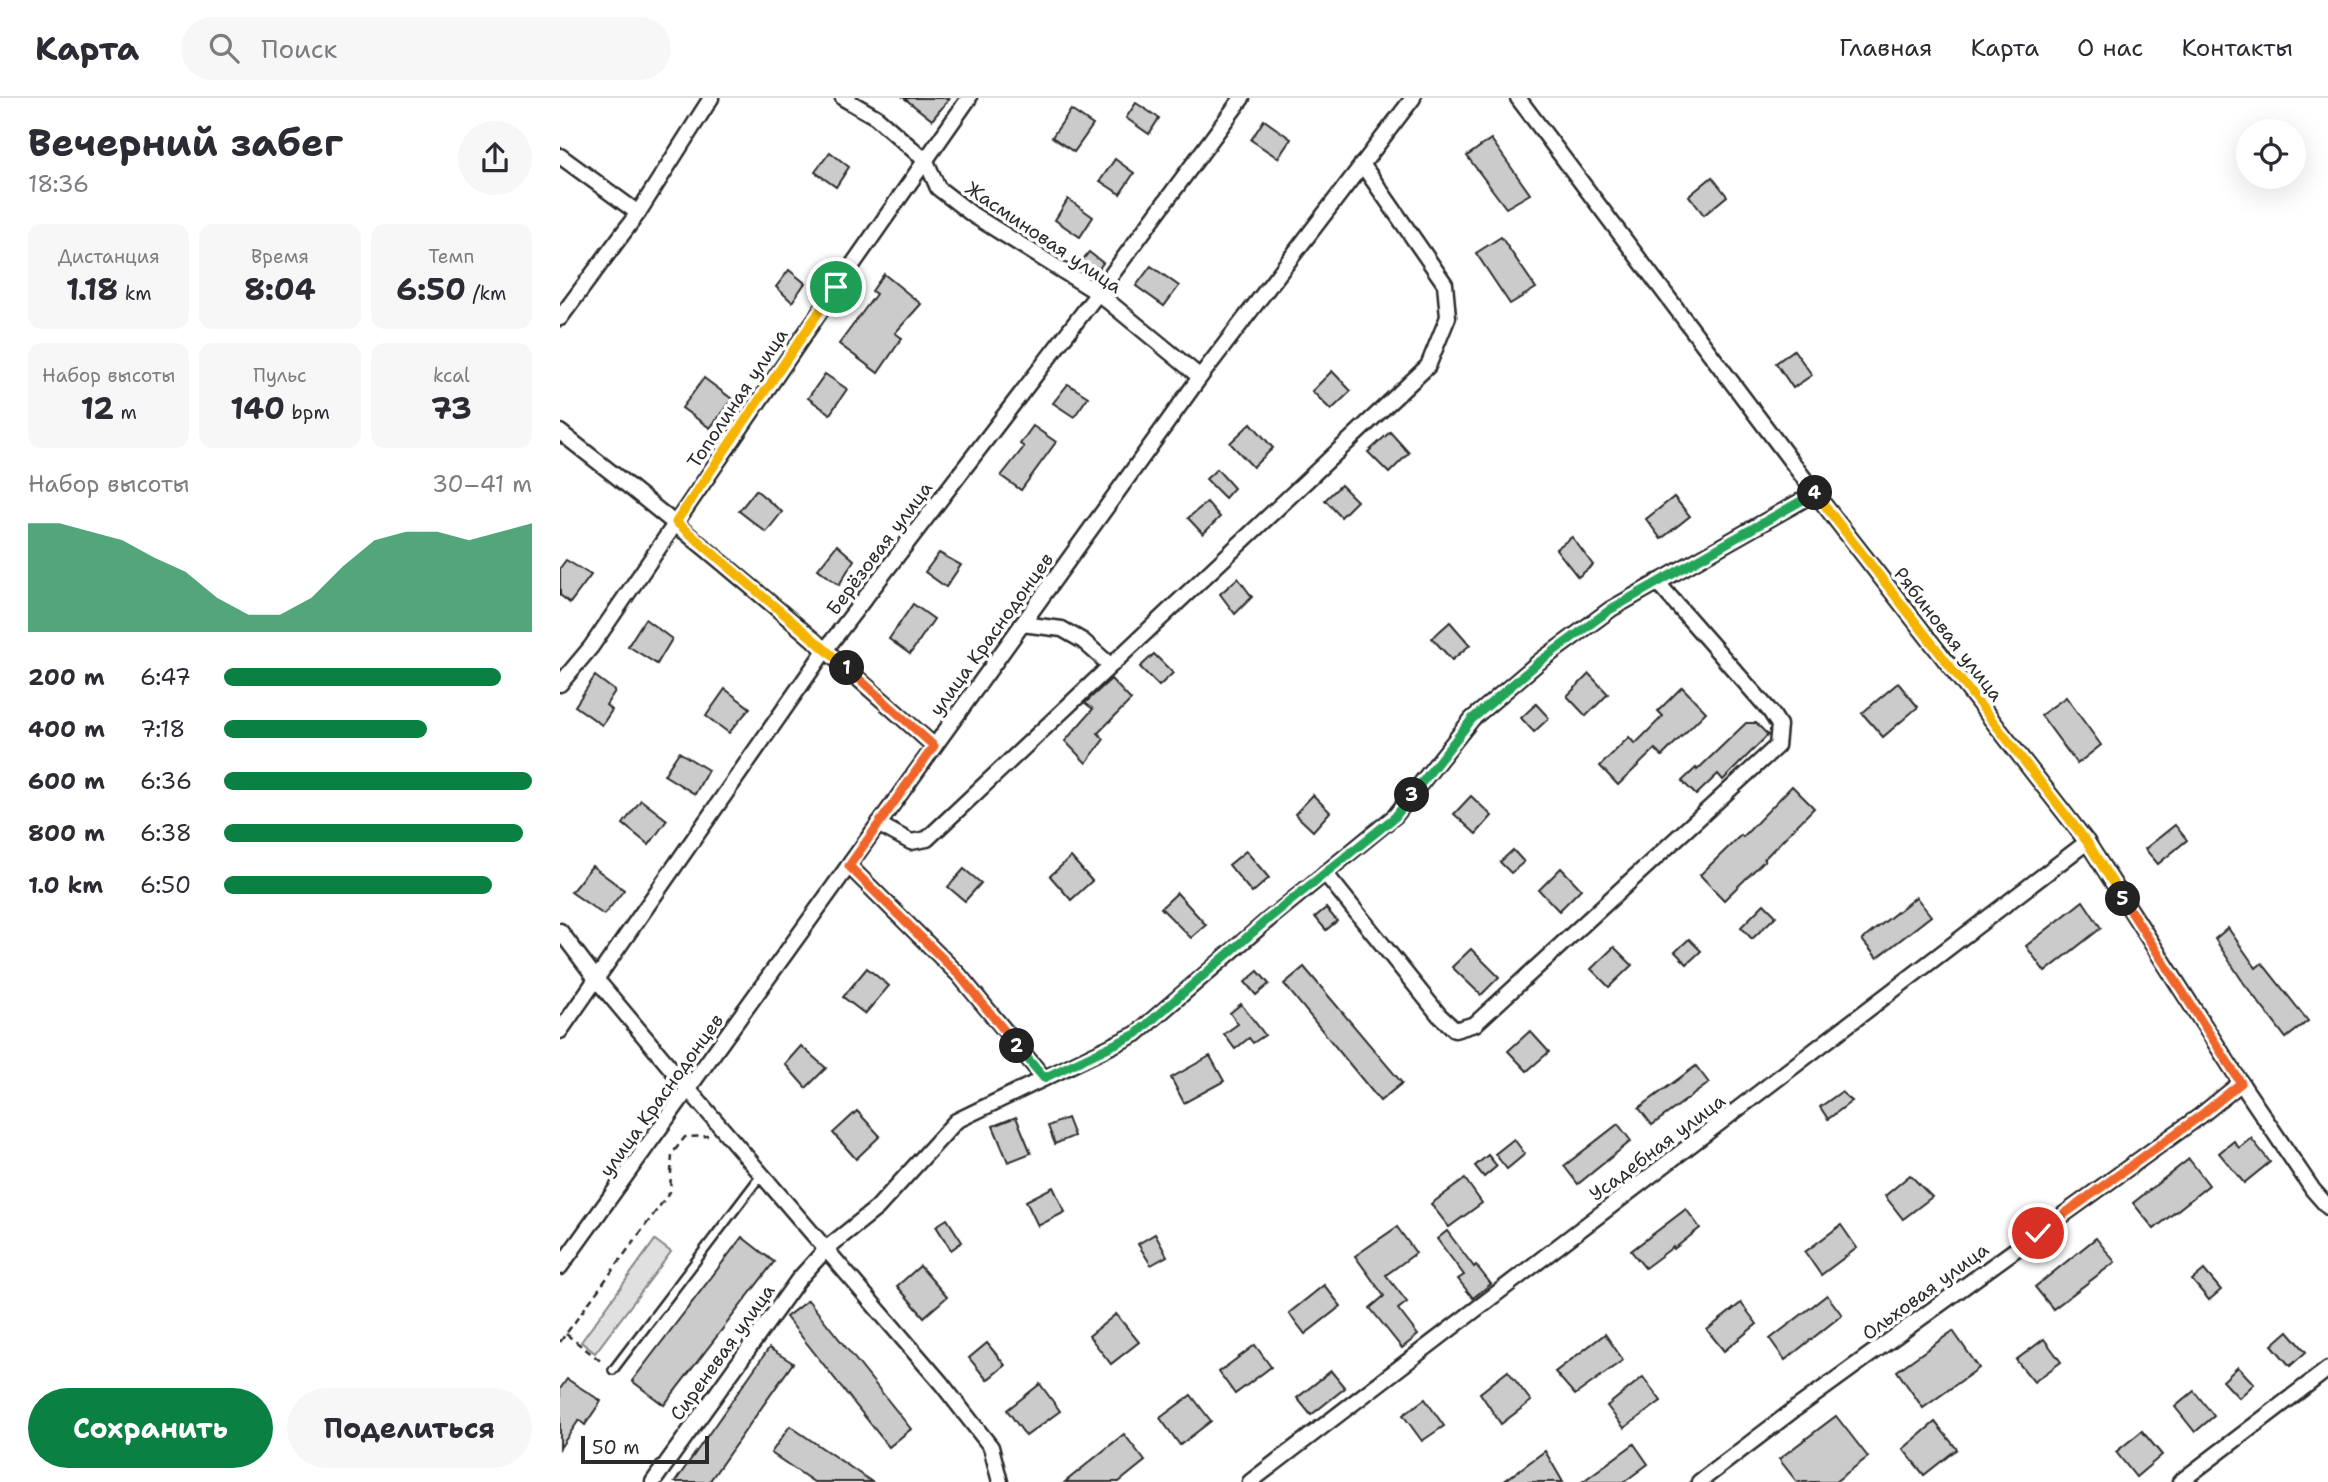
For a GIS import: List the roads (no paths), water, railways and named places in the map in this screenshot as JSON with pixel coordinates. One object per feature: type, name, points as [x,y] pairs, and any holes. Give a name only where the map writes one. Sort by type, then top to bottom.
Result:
[{"type":"street","points":[[560,318],[638,213],[711,98]]},
{"type":"street","name":"Жасминовая улица","points":[[843,98],[876,117],[926,162],[938,188],[973,215],[1098,293],[1200,377]]},
{"type":"street","name":"Тополиная улица","points":[[560,684],[591,647],[836,287],[969,98]]},
{"type":"street","name":"Берёзовая улица","points":[[560,1031],[827,649],[1098,293],[1242,98]]},
{"type":"street","name":"улица Краснодонцев","points":[[560,1267],[1200,377],[1413,98]]},
{"type":"street","name":"Рябиновая улица","points":[[1518,98],[1815,493],[2087,842],[2241,1083],[2328,1207]]},
{"type":"street","points":[[560,156],[638,213]]},
{"type":"street","points":[[878,824],[911,842],[927,839],[1428,366],[1448,317],[1445,284],[1362,164]]},
{"type":"street","points":[[560,432],[676,522],[827,649],[934,746]]},
{"type":"street","name":"Сиреневая улица","points":[[653,1482],[798,1280],[827,1248],[877,1208],[956,1121],[1136,1034],[1395,817],[1472,719],[1539,662],[1601,616],[1815,493]]},
{"type":"street","points":[[1325,873],[1439,1015],[1455,1030],[1475,1024],[1777,746],[1779,725],[1770,711],[1657,582]]},
{"type":"street","points":[[1022,624],[1062,629],[1083,641],[1110,666]]},
{"type":"street","name":"Усадебная улица","points":[[1250,1482],[2087,842]]},
{"type":"street","points":[[849,866],[959,975],[1044,1078]]},
{"type":"street","points":[[560,931],[597,980],[689,1090],[941,1383],[991,1447],[1000,1482]]},
{"type":"street","name":"Ольховая улица","points":[[1699,1482],[1806,1401],[2200,1116],[2241,1083]]},
{"type":"street","points":[[2180,1482],[2328,1369]]},
{"type":"lane","points":[[613,1370],[762,1174]]}]
